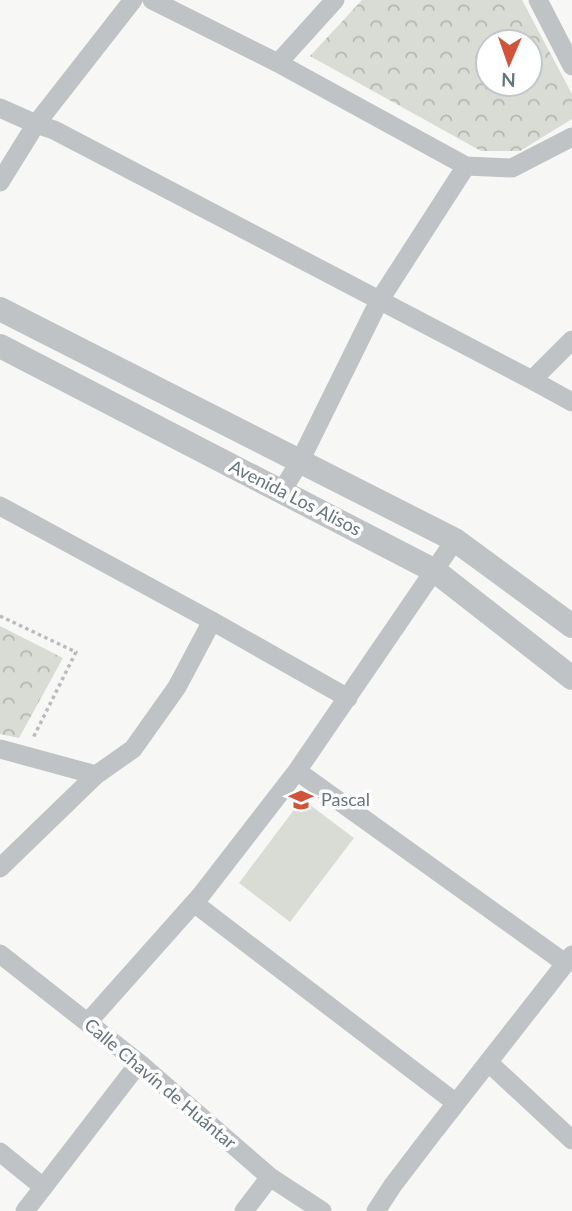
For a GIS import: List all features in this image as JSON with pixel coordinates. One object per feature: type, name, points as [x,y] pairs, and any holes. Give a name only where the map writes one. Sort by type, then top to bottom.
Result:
[{"type":"street","points":[[0,181],[36,124],[133,0]]},
{"type":"street","points":[[152,0],[278,63],[467,166],[512,168],[572,137]]},
{"type":"street","points":[[278,63],[335,0]]},
{"type":"street","points":[[538,0],[572,66]]},
{"type":"street","points":[[0,108],[54,130],[572,402]]},
{"type":"street","points":[[282,492],[379,300],[467,166]]},
{"type":"street","name":"Avenida Los Alisos","points":[[0,309],[456,540],[572,626]]},
{"type":"street","points":[[532,380],[572,340]]},
{"type":"street","name":"Avenida Los Alisos","points":[[0,346],[435,571],[572,678]]},
{"type":"street","points":[[0,506],[348,698]]},
{"type":"street","points":[[88,1022],[194,903],[297,771],[456,540]]},
{"type":"street","points":[[0,868],[96,775],[133,749],[177,687],[212,621]]},
{"type":"street","points":[[0,749],[96,775]]},
{"type":"street","points":[[297,771],[569,959],[456,1102],[376,1211]]},
{"type":"street","points":[[194,903],[456,1102]]},
{"type":"street","name":"Calle Chavín de Huántar","points":[[0,954],[139,1063],[270,1177],[322,1211]]},
{"type":"street","points":[[488,1062],[572,1140]]},
{"type":"street","points":[[25,1211],[139,1063]]},
{"type":"street","points":[[0,1152],[44,1187]]},
{"type":"street","points":[[244,1211],[270,1177]]},
{"type":"path","points":[[0,616],[76,652],[24,755]]},
{"type":"green space","points":[[362,0],[522,0],[537,28],[474,28],[474,98],[544,98],[544,41],[572,94],[572,119],[520,151],[481,151],[310,56]]},
{"type":"green space","points":[[0,626],[63,658],[19,738],[0,734]]},
{"type":"green space","points":[[302,799],[354,838],[290,922],[239,883]]},
{"type":"place","name":"Pascal","points":[[301,800]]}]
